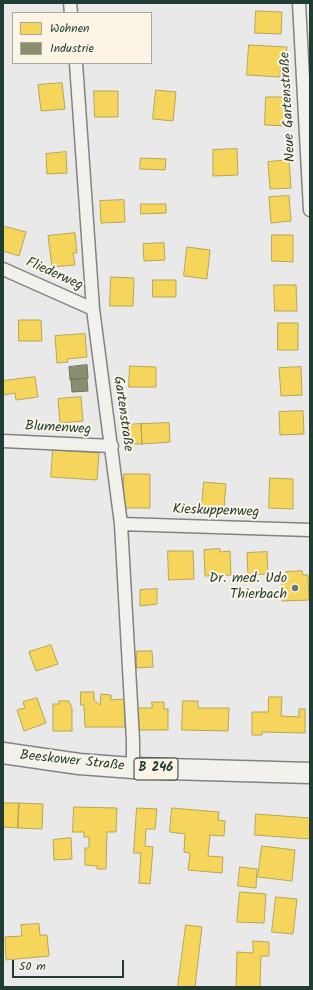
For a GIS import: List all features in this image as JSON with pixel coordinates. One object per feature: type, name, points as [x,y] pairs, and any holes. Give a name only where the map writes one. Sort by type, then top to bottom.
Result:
[{"type":"main road","name":"Beeskower Straße","points":[[3,753],[79,764],[133,768],[310,773]]},
{"type":"street","name":"Neue Gartenstraße","points":[[299,3],[310,210]]},
{"type":"street","name":"Gartenstraße","points":[[76,64],[93,309],[121,524],[133,740],[133,768]]},
{"type":"street","name":"Fliederweg","points":[[3,269],[93,309]]},
{"type":"street","name":"Blumenweg","points":[[3,441],[112,446]]},
{"type":"street","name":"Kieskuppenweg","points":[[121,524],[310,530]]},
{"type":"building: Wohnen","points":[[256,11],[282,12],[281,34],[255,33]]},
{"type":"building: Wohnen","points":[[249,45],[287,47],[286,60],[281,59],[280,77],[247,75]]},
{"type":"building: Wohnen","points":[[62,83],[65,109],[41,111],[38,85]]},
{"type":"building: Wohnen","points":[[156,90],[176,92],[173,121],[153,119]]},
{"type":"building: Wohnen","points":[[94,91],[118,91],[118,117],[95,117]]},
{"type":"building: Wohnen","points":[[266,97],[288,97],[287,126],[265,125]]},
{"type":"building: Wohnen","points":[[237,149],[238,175],[213,176],[213,150]]},
{"type":"building: Wohnen","points":[[66,152],[67,173],[47,174],[46,154]]},
{"type":"building: Wohnen","points":[[141,158],[166,159],[165,170],[140,169]]},
{"type":"building: Wohnen","points":[[289,160],[291,188],[270,189],[268,162]]},
{"type":"building: Wohnen","points":[[289,196],[291,221],[271,223],[269,197]]},
{"type":"building: Wohnen","points":[[124,200],[125,222],[101,223],[100,201]]},
{"type":"building: Wohnen","points":[[141,204],[166,204],[166,213],[141,214]]},
{"type":"building: Wohnen","points":[[3,226],[26,232],[19,256],[3,251]]},
{"type":"building: Wohnen","points":[[75,233],[77,253],[73,253],[75,265],[52,267],[48,236]]},
{"type":"building: Wohnen","points":[[272,235],[293,235],[293,262],[272,261]]},
{"type":"building: Wohnen","points":[[164,243],[165,260],[144,261],[143,244]]},
{"type":"building: Wohnen","points":[[187,247],[210,250],[207,279],[184,276]]},
{"type":"building: Wohnen","points":[[111,277],[134,278],[133,306],[110,306]]},
{"type":"building: Wohnen","points":[[153,280],[176,280],[176,297],[153,297]]},
{"type":"building: Wohnen","points":[[274,285],[296,285],[297,311],[275,311]]},
{"type":"building: Wohnen","points":[[19,320],[41,320],[42,341],[19,341]]},
{"type":"building: Wohnen","points":[[278,323],[298,323],[298,350],[278,350]]},
{"type":"building: Wohnen","points":[[85,334],[87,357],[67,359],[68,362],[57,363],[55,336]]},
{"type":"building: Wohnen","points":[[130,366],[156,367],[156,387],[129,387]]},
{"type":"building: Wohnen","points":[[301,367],[302,395],[281,396],[279,368]]},
{"type":"building: Wohnen","points":[[35,377],[38,397],[16,400],[15,393],[3,395],[3,381]]},
{"type":"building: Wohnen","points":[[81,397],[83,421],[60,423],[58,399]]},
{"type":"building: Wohnen","points":[[303,411],[304,434],[280,435],[279,412]]},
{"type":"building: Wohnen","points":[[169,423],[170,442],[142,444],[141,424]]},
{"type":"building: Wohnen","points":[[141,424],[142,444],[126,444],[125,425]]},
{"type":"building: Wohnen","points":[[53,450],[99,453],[97,480],[51,477]]},
{"type":"building: Wohnen","points":[[124,474],[150,474],[150,508],[124,508]]},
{"type":"building: Wohnen","points":[[270,478],[293,479],[293,509],[269,508]]},
{"type":"building: Wohnen","points":[[204,482],[226,484],[224,508],[202,506]]},
{"type":"building: Wohnen","points":[[220,549],[220,552],[230,551],[231,575],[205,576],[204,550]]},
{"type":"building: Wohnen","points":[[168,551],[193,551],[194,579],[169,580]]},
{"type":"building: Wohnen","points":[[267,552],[268,574],[248,575],[247,553]]},
{"type":"building: Wohnen","name":"Dr. med. Udo Thierbach","points":[[302,571],[303,575],[308,575],[309,600],[282,601],[281,575],[286,575],[286,572]]},
{"type":"building: Wohnen","points":[[157,589],[157,604],[140,606],[140,590]]},
{"type":"building: Wohnen","points":[[51,645],[58,664],[36,671],[29,652]]},
{"type":"building: Wohnen","points":[[137,651],[152,651],[153,667],[137,668]]},
{"type":"building: Wohnen","points":[[81,692],[94,692],[94,700],[100,705],[101,694],[111,695],[111,700],[125,699],[125,727],[85,727],[84,705],[81,705]]},
{"type":"building: Wohnen","points":[[269,697],[282,697],[281,716],[299,717],[299,709],[305,709],[305,733],[262,732],[262,735],[252,735],[252,712],[268,712]]},
{"type":"building: Wohnen","points":[[37,698],[46,723],[24,731],[17,710],[25,708],[23,702]]},
{"type":"building: Wohnen","points":[[59,701],[69,701],[72,708],[72,731],[53,731],[53,704],[59,704]]},
{"type":"building: Wohnen","points":[[183,701],[198,701],[198,708],[229,708],[228,731],[182,730]]},
{"type":"building: Wohnen","points":[[152,702],[164,702],[164,709],[168,709],[168,730],[137,730],[137,708],[152,708]]},
{"type":"building: Wohnen","points":[[3,803],[19,803],[18,828],[3,827]]},
{"type":"building: Wohnen","points":[[19,803],[43,804],[42,829],[18,828]]},
{"type":"building: Wohnen","points":[[74,807],[117,808],[116,832],[107,832],[106,869],[97,869],[97,866],[85,865],[85,848],[89,848],[89,837],[84,837],[84,832],[73,832]]},
{"type":"building: Wohnen","points":[[137,808],[157,809],[155,829],[146,829],[145,846],[153,847],[150,884],[139,883],[141,853],[134,853]]},
{"type":"building: Wohnen","points":[[172,808],[219,812],[218,820],[225,821],[224,836],[210,835],[208,856],[223,857],[222,873],[188,870],[190,853],[184,852],[185,834],[170,832]]},
{"type":"building: Wohnen","points":[[256,814],[310,818],[310,839],[255,835]]},
{"type":"building: Wohnen","points":[[71,838],[72,859],[54,860],[53,840]]},
{"type":"building: Wohnen","points":[[262,846],[295,850],[292,881],[258,877]]},
{"type":"building: Wohnen","points":[[240,867],[257,869],[256,888],[238,886]]},
{"type":"building: Wohnen","points":[[240,892],[266,894],[264,923],[237,922]]},
{"type":"building: Wohnen","points":[[276,897],[297,899],[293,934],[272,932]]},
{"type":"building: Wohnen","points":[[39,924],[40,935],[47,935],[49,956],[6,960],[5,937],[22,936],[21,925]]},
{"type":"building: Wohnen","points":[[186,925],[202,927],[195,987],[178,987]]},
{"type":"building: Wohnen","points":[[253,941],[269,942],[269,956],[261,956],[260,987],[236,987],[237,952],[253,953]]},
{"type":"building: Industrie","points":[[87,365],[88,378],[70,380],[69,367]]},
{"type":"building: Industrie","points":[[87,379],[88,391],[72,392],[71,380]]},
{"type":"place","name":"Dr. med. Udo Thierbach","points":[[295,588]]}]
